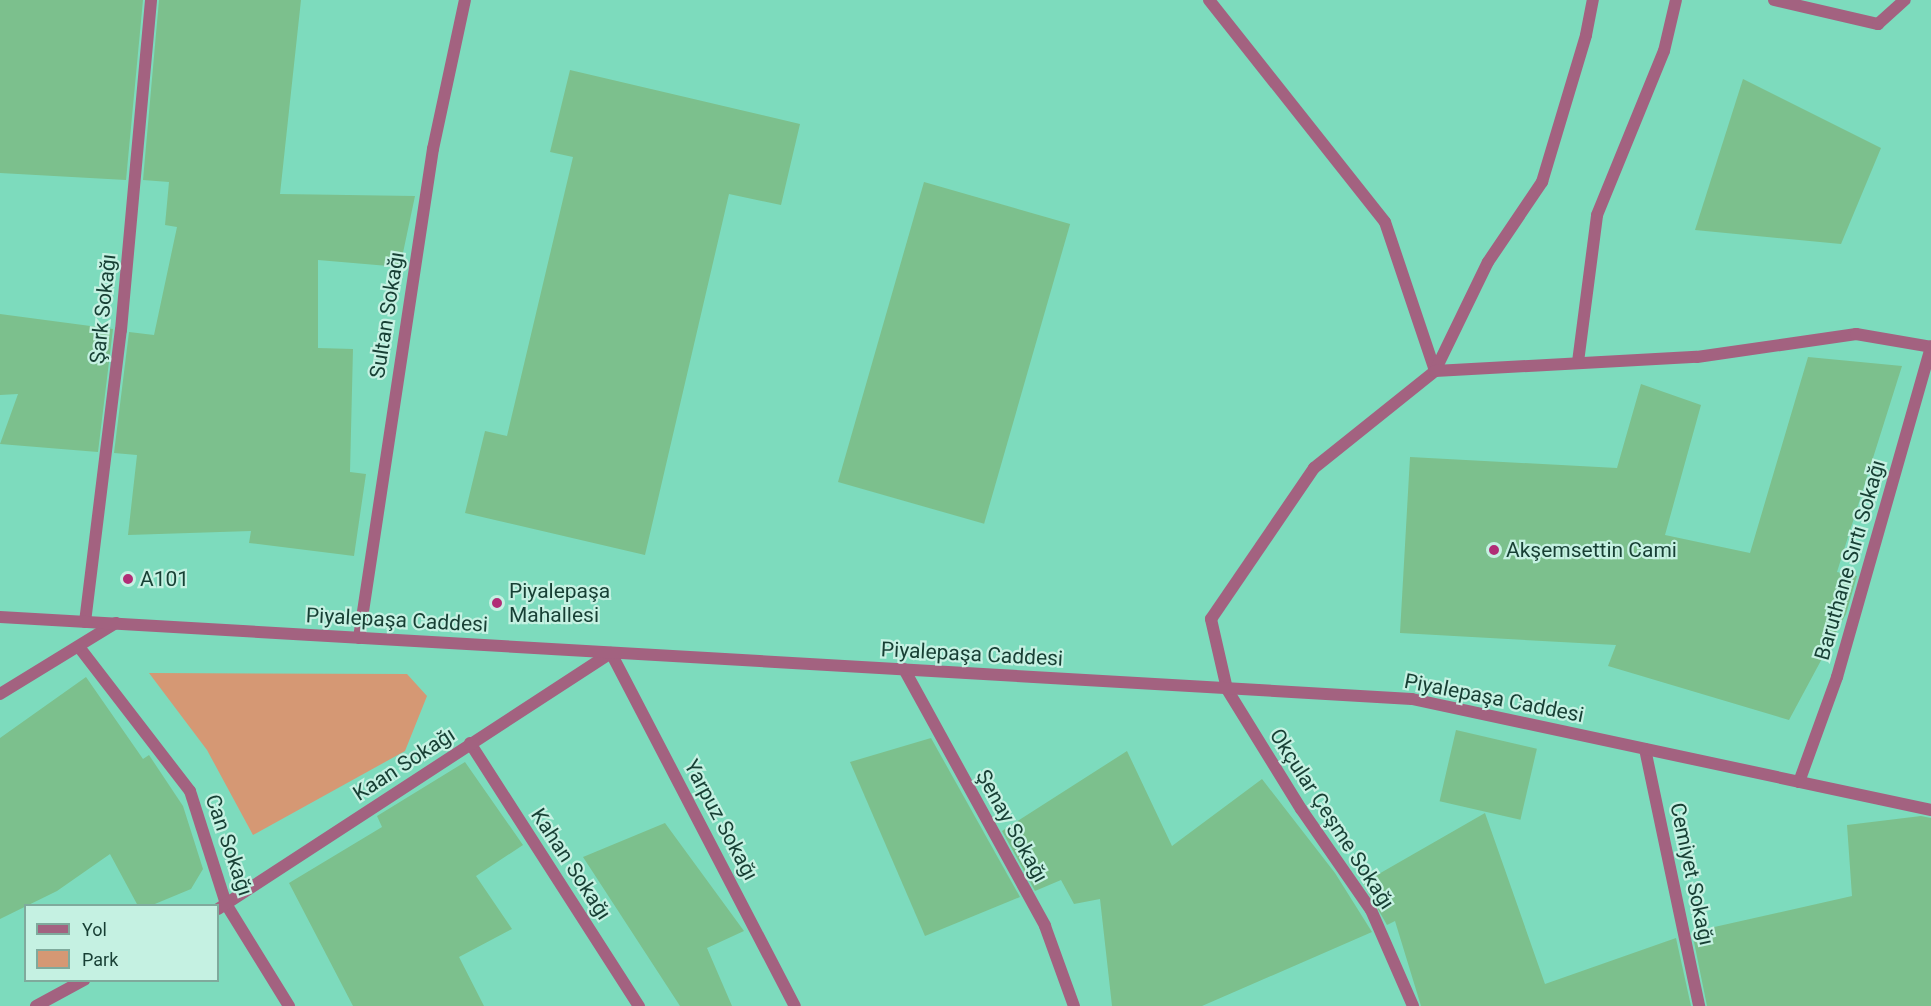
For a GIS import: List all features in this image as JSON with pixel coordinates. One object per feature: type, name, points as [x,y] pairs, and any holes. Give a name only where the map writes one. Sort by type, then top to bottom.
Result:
[{"type":"street","name":"Şark Sokağı","points":[[85,622],[121,330],[151,0]]},
{"type":"street","name":"Sultan Sokağı","points":[[359,638],[433,148],[465,0]]},
{"type":"street","points":[[1209,0],[1385,222],[1435,371]]},
{"type":"street","points":[[1435,371],[1488,262],[1542,182],[1586,35],[1593,0]]},
{"type":"street","points":[[1578,362],[1597,215],[1664,51],[1676,0]]},
{"type":"street","points":[[1774,0],[1878,24],[1905,0]]},
{"type":"street","points":[[1435,371],[1697,357],[1856,334],[1931,346]]},
{"type":"street","name":"Baruthane Sırtı Sokağı","points":[[1799,782],[1837,677],[1931,346]]},
{"type":"street","name":"Okçular Çeşme Sokağı","points":[[1413,1006],[1371,910],[1301,809],[1227,689],[1211,619],[1314,468],[1435,371]]},
{"type":"street","name":"Piyalepaşa Caddesi","points":[[0,617],[1412,699],[1931,810]]},
{"type":"street","points":[[0,694],[116,623]]},
{"type":"street","name":"Can Sokağı","points":[[79,646],[190,791],[222,906],[289,1006]]},
{"type":"street","name":"Kaan Sokağı","points":[[222,906],[611,652]]},
{"type":"street","name":"Yarpuz Sokağı","points":[[611,652],[795,1006]]},
{"type":"street","name":"Şenay Sokağı","points":[[904,669],[1045,926],[1074,1006]]},
{"type":"street","name":"Kahan Sokağı","points":[[471,743],[639,1006]]},
{"type":"street","name":"Cemiyet Sokağı","points":[[1646,749],[1699,1006]]},
{"type":"street","points":[[36,1006],[82,982]]},
{"type":"green space","points":[[149,673],[407,674],[427,696],[405,751],[253,835],[207,750]]},
{"type":"building","points":[[0,0],[143,0],[126,180],[0,173]]},
{"type":"building","points":[[159,0],[301,0],[280,194],[415,196],[400,267],[318,260],[318,348],[353,349],[350,472],[366,474],[354,556],[249,543],[251,531],[128,535],[137,455],[114,453],[129,332],[154,335],[177,227],[165,225],[169,182],[143,180]]},
{"type":"building","points":[[570,70],[800,124],[781,205],[729,194],[645,555],[465,513],[485,431],[507,436],[573,157],[550,152]]},
{"type":"building","points":[[1743,79],[1881,148],[1841,244],[1695,230]]},
{"type":"building","points":[[924,182],[1070,224],[984,524],[838,482]]},
{"type":"building","points":[[0,314],[113,329],[98,452],[0,444],[18,394],[0,395]]},
{"type":"building","points":[[1808,357],[1902,366],[1837,572],[1857,576],[1846,614],[1789,720],[1608,666],[1616,645],[1400,633],[1410,457],[1617,468],[1641,384],[1701,405],[1665,535],[1750,553]]},
{"type":"building","points":[[86,677],[143,759],[149,755],[183,806],[203,869],[191,889],[155,904],[137,904],[110,854],[57,891],[31,904],[24,904],[24,907],[0,919],[0,738]]},
{"type":"building","points":[[1456,730],[1537,749],[1520,820],[1440,801]]},
{"type":"building","points":[[931,738],[1020,897],[925,936],[850,762]]},
{"type":"building","points":[[1127,751],[1172,846],[1262,779],[1335,873],[1372,932],[1202,1006],[1112,1006],[1100,899],[1074,904],[1061,880],[1035,891],[1002,831]]},
{"type":"building","points":[[465,762],[523,845],[476,876],[512,929],[459,957],[484,1006],[353,1006],[289,883],[382,827],[377,816]]},
{"type":"building","points":[[1485,813],[1545,984],[1676,938],[1691,1006],[1421,1006],[1395,921],[1387,925],[1363,883]]},
{"type":"building","points":[[1921,816],[1931,818],[1931,1006],[1707,1006],[1692,932],[1852,896],[1847,825]]},
{"type":"building","points":[[665,823],[744,931],[707,948],[732,1006],[680,1006],[583,857]]},
{"type":"place","name":"Akşemsettin Cami","points":[[1494,550]]},
{"type":"place","name":"A101","points":[[128,579]]},
{"type":"place","name":"Piyalepaşa Mahallesi","points":[[497,603]]}]
